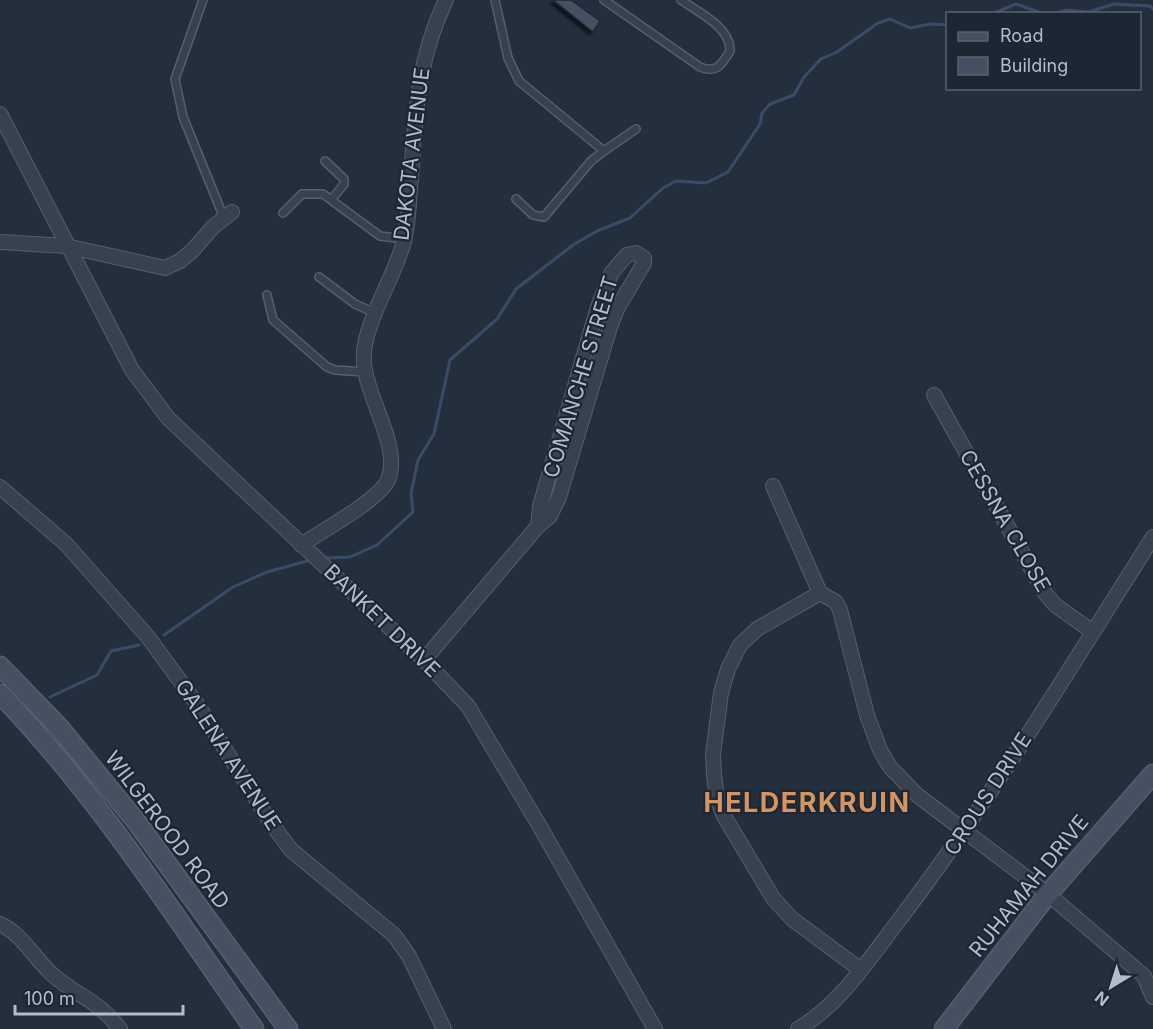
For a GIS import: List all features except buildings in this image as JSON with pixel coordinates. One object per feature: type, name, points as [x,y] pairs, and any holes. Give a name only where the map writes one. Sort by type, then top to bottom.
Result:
[{"type":"street","name":"DAKOTA AVENUE","points":[[301,545],[365,504],[384,488],[389,477],[391,467],[389,449],[365,372],[365,344],[405,239],[419,78],[432,32],[446,0]]},
{"type":"street","name":"BANKET DRIVE","points":[[0,114],[66,246],[132,370],[157,406],[424,660],[468,706],[655,1029]]},
{"type":"street","points":[[0,242],[66,246],[165,268],[186,256],[228,215]]},
{"type":"street","name":"COMANCHE STREET","points":[[424,660],[538,526],[550,516],[559,497],[610,327],[617,309],[645,263],[644,258],[636,253],[627,255],[618,263],[598,307],[540,506],[538,526]]},
{"type":"street","name":"CESSNA CLOSE","points":[[934,395],[1046,593],[1055,605],[1093,632]]},
{"type":"street","name":"GALENA AVENUE","points":[[0,486],[66,544],[148,637],[197,704],[269,820],[291,850],[394,935],[409,956],[444,1029]]},
{"type":"street","points":[[773,486],[820,593],[836,602],[840,610],[867,715],[880,750],[890,766],[917,795],[1149,972],[1153,997]]},
{"type":"street","name":"CROUS DRIVE","points":[[798,1029],[820,1015],[861,970],[942,865],[1153,537]]},
{"type":"street","points":[[820,593],[757,629],[740,645],[728,669],[721,693],[713,754],[714,774],[717,798],[724,816],[774,898],[792,919],[861,970]]},
{"type":"street","name":"WILGEROOD ROAD","points":[[0,666],[59,727],[135,820],[288,1029]]},
{"type":"street","name":"WILGEROOD ROAD","points":[[0,694],[36,731],[116,834],[255,1029]]},
{"type":"street","name":"RUHAMAH DRIVE","points":[[944,1029],[1048,894],[1153,774]]},
{"type":"street","points":[[0,924],[20,936],[54,976],[103,1009],[120,1029]]},
{"type":"lane","points":[[203,0],[175,79],[183,117],[228,215]]},
{"type":"lane","points":[[495,0],[508,58],[519,81],[604,151]]},
{"type":"lane","points":[[604,0],[700,67],[710,71],[717,69],[730,51],[730,40],[720,28],[681,0]]},
{"type":"lane","points":[[516,199],[533,215],[543,217],[591,161],[636,129]]},
{"type":"lane","points":[[324,161],[344,179],[344,184],[332,199]]},
{"type":"lane","points":[[283,213],[302,194],[317,193],[332,199],[380,236],[405,239]]},
{"type":"lane","points":[[319,277],[355,304],[377,314]]},
{"type":"lane","points":[[267,294],[273,320],[327,367],[335,370],[365,372]]},
{"type":"waterway","points":[[997,12],[1016,4],[1038,12]]},
{"type":"waterway","points":[[1089,12],[1114,4],[1150,6],[1153,9]]},
{"type":"waterway","points":[[1060,12],[1067,10],[1089,12]]},
{"type":"waterway","points":[[327,558],[350,557],[377,545],[413,512],[411,493],[418,460],[434,434],[450,360],[497,319],[516,289],[573,245],[597,231],[630,218],[663,188],[676,181],[706,183],[728,172],[760,124],[762,113],[770,104],[794,95],[804,77],[821,59],[837,52],[878,23],[890,19],[910,28],[930,24],[946,25]]},
{"type":"waterway","points":[[164,635],[233,587],[267,572],[307,561]]},
{"type":"waterway","points":[[50,697],[97,675],[111,651],[139,645]]},
{"type":"district","name":"HELDERKRUIN","points":[[807,803]]}]
